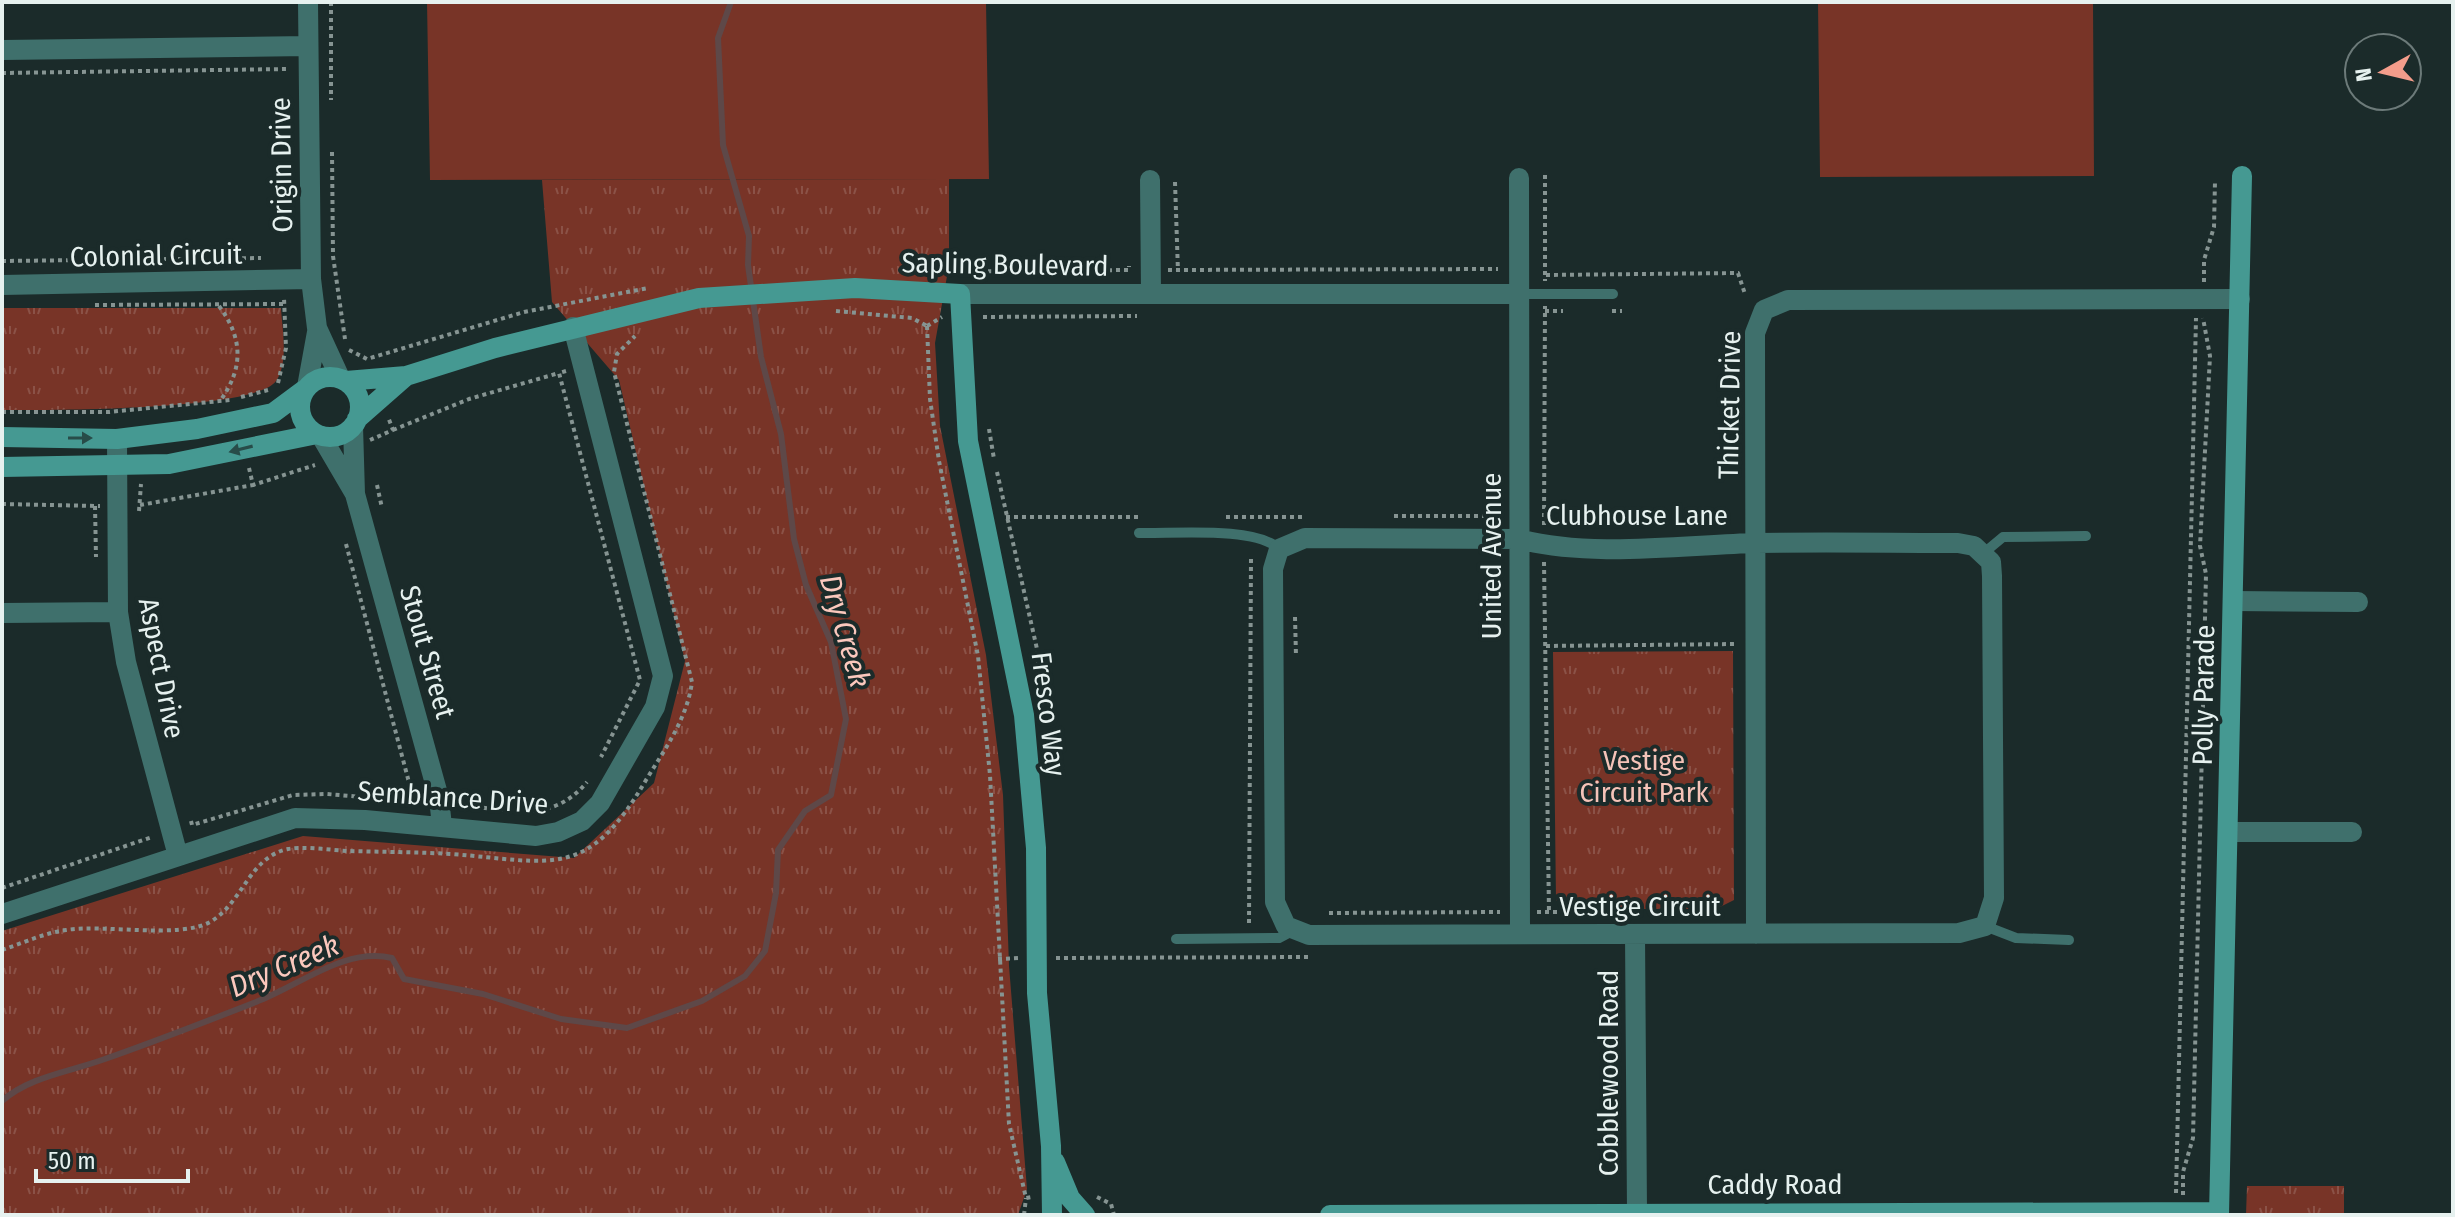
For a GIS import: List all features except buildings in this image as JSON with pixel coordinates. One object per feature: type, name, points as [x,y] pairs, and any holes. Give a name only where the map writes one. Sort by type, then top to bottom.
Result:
[{"type":"street","name":"Origin Drive","points":[[305,389],[317,328],[311,279],[308,2]]},
{"type":"street","points":[[2,50],[308,46]]},
{"type":"street","name":"Polly Parade","points":[[2219,1214],[2242,176]]},
{"type":"street","name":"United Avenue","points":[[1519,178],[1508,270],[1518,294],[1520,934]]},
{"type":"street","points":[[1150,180],[1151,293]]},
{"type":"street","name":"Colonial Circuit","points":[[2,285],[311,279]]},
{"type":"street","name":"Sapling Boulevard","points":[[343,379],[406,376],[573,327],[699,298],[855,288],[960,294],[1518,294]]},
{"type":"street","name":"Fresco Way","points":[[960,294],[965,417],[1024,715],[1036,848],[1037,958],[1051,1146],[1052,1215]]},
{"type":"street","name":"Thicket Drive","points":[[1756,934],[1755,333],[1764,310],[1775,302],[2240,299]]},
{"type":"street","name":"Semblance Drive","points":[[2,914],[295,818],[442,826],[536,836],[574,827],[600,803],[661,693],[661,663],[573,327]]},
{"type":"street","name":"Origin Drive","points":[[317,328],[343,379]]},
{"type":"street","name":"Sapling Boulevard","points":[[355,423],[406,376]]},
{"type":"street","points":[[2,437],[117,439],[261,417],[285,406],[319,378],[343,379],[359,398],[355,423],[342,435],[291,437],[183,461],[118,467],[2,467]]},
{"type":"street","points":[[305,389],[301,415],[319,435]]},
{"type":"street","name":"Stout Street","points":[[355,423],[355,494],[439,798],[442,826]]},
{"type":"street","name":"Stout Street","points":[[319,435],[355,494]]},
{"type":"street","name":"Aspect Drive","points":[[117,439],[118,612],[126,662],[178,856]]},
{"type":"street","points":[[1294,930],[1286,926],[1277,907],[1272,637],[1273,569],[1279,549],[1305,538],[1519,539]]},
{"type":"street","name":"Clubhouse Lane","points":[[1519,539],[1544,546],[1665,547],[1755,543]]},
{"type":"street","points":[[1755,543],[1958,543],[1985,552],[1991,562],[1992,576],[1994,883],[1991,913],[1985,926]]},
{"type":"street","points":[[2233,601],[2358,602]]},
{"type":"street","points":[[2,613],[118,612]]},
{"type":"street","points":[[2228,832],[2352,832]]},
{"type":"street","name":"Vestige Circuit","points":[[1294,930],[1309,935],[1959,933],[1985,926]]},
{"type":"street","name":"Cobblewood Road","points":[[1635,934],[1637,1212]]},
{"type":"street","name":"Fresco Way","points":[[1051,1146],[1070,1198],[1085,1215]]},
{"type":"street","name":"Caddy Road","points":[[1330,1215],[1637,1212],[2219,1214]]},
{"type":"lane","name":"Sapling Boulevard","points":[[1518,294],[1613,294]]},
{"type":"lane","points":[[1139,533],[1251,536],[1273,543],[1279,549]]},
{"type":"lane","points":[[1985,552],[2003,537],[2086,536]]},
{"type":"lane","name":"Vestige Circuit","points":[[1985,926],[2016,938],[2069,940]]},
{"type":"lane","name":"Vestige Circuit","points":[[1176,939],[1279,938],[1294,930]]},
{"type":"path","points":[[331,2],[331,114]]},
{"type":"path","points":[[2,73],[287,69]]},
{"type":"path","points":[[332,143],[333,256],[347,349],[367,359],[524,312],[624,290],[651,288]]},
{"type":"path","points":[[2179,1212],[2200,299],[2204,260],[2214,227],[2215,181]]},
{"type":"path","points":[[1175,182],[1177,270]]},
{"type":"path","points":[[1129,255],[1129,270]]},
{"type":"path","points":[[2,261],[268,258]]},
{"type":"path","points":[[912,318],[916,269],[1508,270],[1545,275],[1738,273],[1745,294]]},
{"type":"path","points":[[2179,1212],[2183,1172],[2193,1138],[2206,574],[2200,546],[2210,356],[2200,299]]},
{"type":"path","points":[[79,305],[285,304]]},
{"type":"path","points":[[219,305],[233,324],[240,356],[233,383],[220,401]]},
{"type":"path","points":[[832,310],[912,318],[927,326]]},
{"type":"path","points":[[927,326],[946,315],[983,317],[983,331]]},
{"type":"path","points":[[927,326],[930,399],[939,461],[978,656],[990,775],[1009,1124],[1026,1198],[1024,1215]]},
{"type":"path","points":[[2,950],[64,930],[188,929],[208,923],[231,907],[262,862],[290,849],[452,854],[550,863],[582,852],[608,834],[623,819],[675,731],[689,705],[692,682],[614,372],[617,354],[643,332]]},
{"type":"path","points":[[393,430],[469,399],[559,373]]},
{"type":"path","points":[[2,412],[109,412],[233,399]]},
{"type":"path","points":[[989,426],[1037,649]]},
{"type":"path","points":[[95,506],[96,564]]},
{"type":"path","points":[[1389,516],[1544,517]]},
{"type":"path","points":[[985,523],[1007,517],[1144,517]]},
{"type":"path","points":[[1221,517],[1312,517]]},
{"type":"path","points":[[343,535],[411,790],[409,801]]},
{"type":"path","points":[[1249,957],[1251,637]]},
{"type":"path","points":[[1546,646],[1737,644],[1737,659]]},
{"type":"path","points":[[2,888],[192,825]]},
{"type":"path","points":[[1249,907],[1277,907]]},
{"type":"path","points":[[1322,913],[1504,912]]},
{"type":"path","points":[[998,959],[1311,957]]},
{"type":"path","points":[[1026,1198],[1051,1194]]},
{"type":"path","points":[[1111,1204],[1114,1215]]},
{"type":"green space","points":[[427,2],[986,2],[989,179],[430,180]]},
{"type":"green space","points":[[1818,2],[2093,2],[2094,176],[1820,177]]},
{"type":"green space","points":[[949,179],[949,265],[935,343],[940,426],[986,655],[1003,795],[1009,966],[1027,1189],[1018,1215],[2,1215],[2,931],[303,836],[574,858],[654,783],[685,661],[619,380],[552,302],[542,180]]},
{"type":"green space","points":[[2,308],[281,308],[282,365],[276,381],[260,391],[230,398],[146,407],[2,410]]},
{"type":"green space","name":"Vestige Circuit Park","points":[[1733,651],[1734,900],[1716,909],[1565,909],[1556,900],[1553,652]]},
{"type":"green space","points":[[2247,1186],[2344,1186],[2344,1215],[2246,1215]]},
{"type":"waterway","name":"Dry Creek","points":[[2,1101],[24,1086],[199,1024],[272,995],[322,970],[357,958],[392,958],[404,979],[483,994],[561,1019],[627,1028],[702,1001],[745,976],[765,951],[776,893],[778,850],[805,811],[831,795],[846,719],[831,642],[806,585],[794,539],[781,434],[761,357],[748,265],[749,236],[723,145],[718,38],[731,2]]}]
